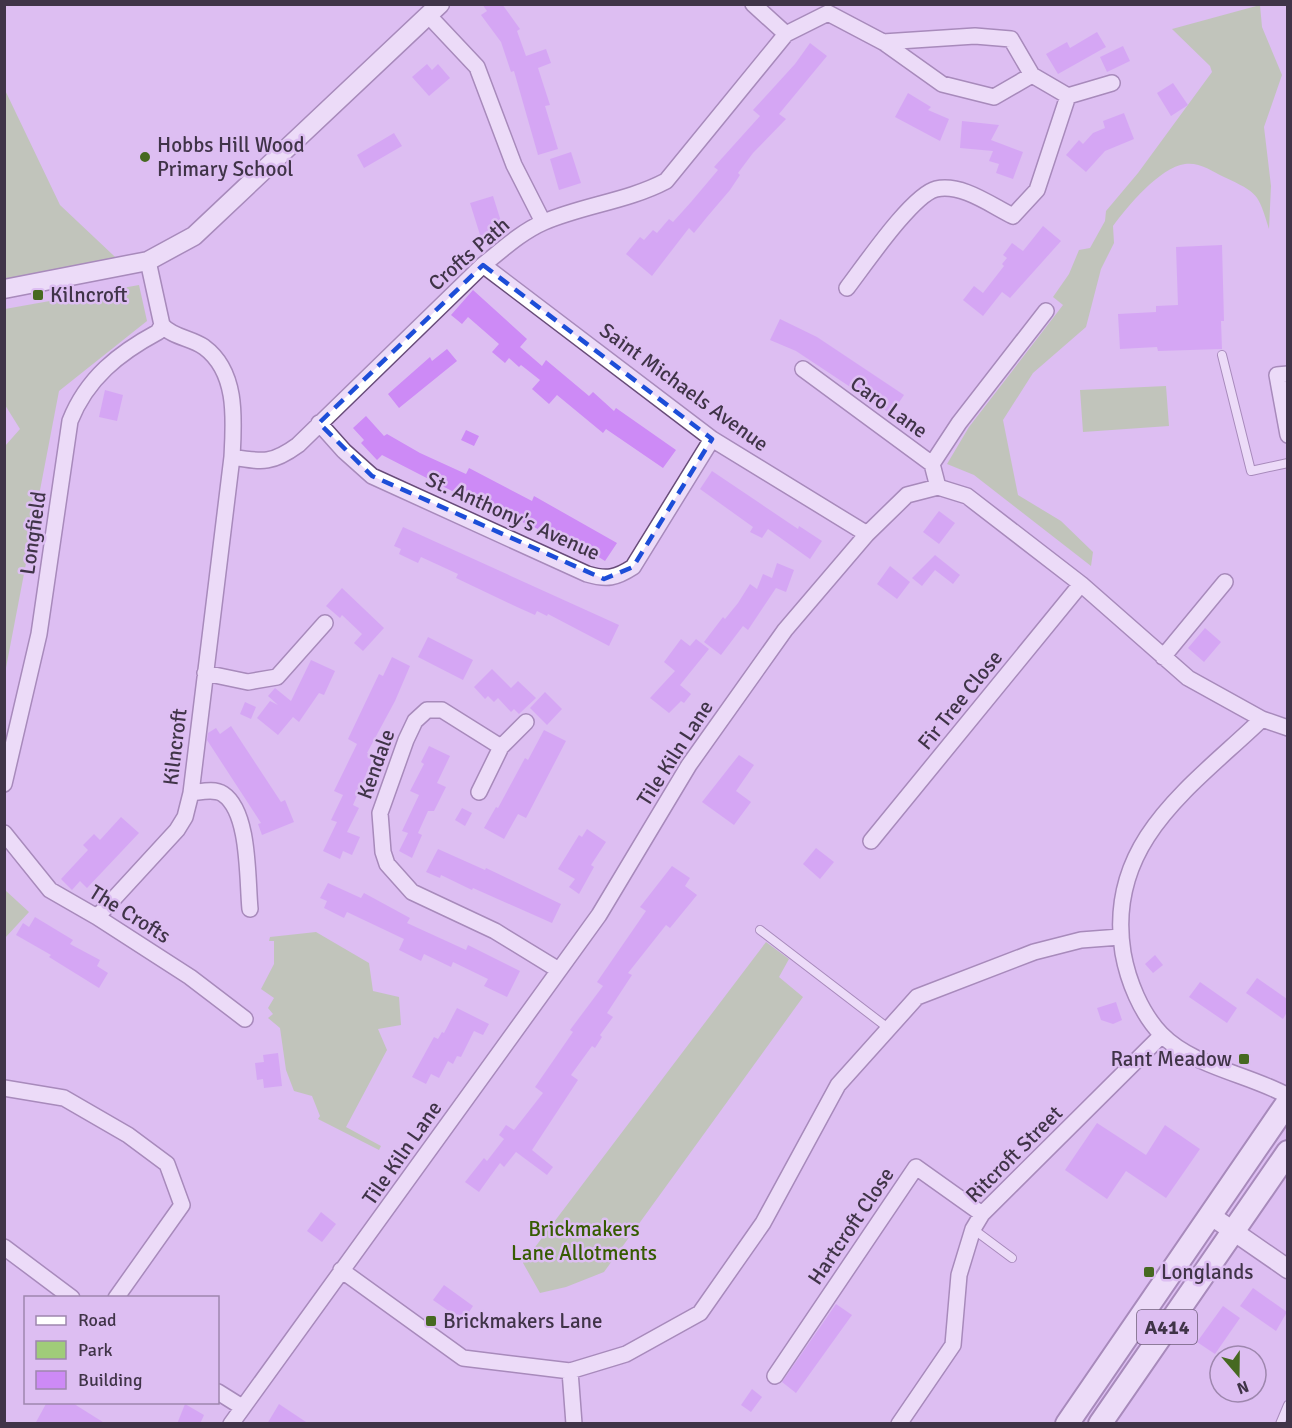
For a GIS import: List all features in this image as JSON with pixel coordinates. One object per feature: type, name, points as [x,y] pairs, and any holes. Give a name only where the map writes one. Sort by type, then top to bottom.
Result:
[{"type":"main road","name":"A414","points":[[1067,1424],[1287,1102]]},
{"type":"main road","name":"A414","points":[[1100,1424],[1287,1152]]},
{"type":"street","points":[[753,4],[786,34]]},
{"type":"street","points":[[4,289],[148,261],[178,246],[209,225],[435,10],[477,66],[514,165],[543,222]]},
{"type":"street","name":"Crofts Path","points":[[232,457],[267,462],[281,458],[298,445],[483,265],[512,241],[543,222],[644,193],[666,181],[786,34],[828,13],[883,42],[942,84],[994,97],[1032,75]]},
{"type":"street","points":[[883,42],[975,36],[1011,39],[1032,75],[1068,96],[1112,83]]},
{"type":"street","points":[[847,288],[913,204],[936,189],[963,191],[1013,216],[1036,190],[1068,96]]},
{"type":"street","points":[[148,261],[162,325]]},
{"type":"street","name":"Saint Michaels Avenue","points":[[483,265],[712,439],[867,534]]},
{"type":"street","points":[[932,464],[959,423],[1046,311]]},
{"type":"street","name":"Kilncroft","points":[[97,917],[177,830],[185,817],[191,793],[232,457],[233,402],[218,362],[204,347],[170,332],[162,325]]},
{"type":"street","name":"Longfield","points":[[4,784],[39,634],[70,421],[77,403],[92,380],[112,361],[158,332],[162,325]]},
{"type":"street","name":"Caro Lane","points":[[803,369],[932,464],[938,487]]},
{"type":"street","points":[[1282,375],[1287,435]]},
{"type":"street","name":"St. Anthony's Avenue","points":[[319,423],[344,451],[372,476],[586,574],[604,579],[618,577],[633,567],[712,439]]},
{"type":"street","points":[[938,487],[967,496],[1081,585],[1163,657],[1205,688],[1262,719],[1287,728]]},
{"type":"street","name":"Tile Kiln Lane","points":[[231,1424],[521,1026],[557,969],[599,915],[689,765],[785,630],[867,534],[907,495],[938,487]]},
{"type":"street","points":[[1163,657],[1225,582]]},
{"type":"street","name":"Fir Tree Close","points":[[871,841],[1081,585]]},
{"type":"street","points":[[204,673],[248,682],[277,677],[325,623]]},
{"type":"street","name":"Kendale","points":[[501,747],[442,710],[427,710],[416,721],[406,740],[380,813],[382,852],[394,873],[412,892],[495,932],[557,969]]},
{"type":"street","points":[[1262,719],[1179,797],[1149,830],[1135,855],[1123,890],[1120,937],[1125,968],[1133,990],[1162,1035],[1199,1059],[1265,1083],[1287,1096]]},
{"type":"street","points":[[479,792],[501,747],[526,722]]},
{"type":"street","points":[[191,793],[213,791],[222,794],[240,815],[250,909]]},
{"type":"street","name":"The Crofts","points":[[4,832],[50,890],[97,917],[189,977],[245,1019]]},
{"type":"street","points":[[341,1270],[463,1358],[570,1371],[626,1354],[700,1313],[763,1223],[838,1085],[917,997],[1034,952],[1080,940],[1120,937]]},
{"type":"street","name":"Ritcroft Street","points":[[899,1424],[953,1345],[959,1275],[973,1229],[982,1214],[1162,1035]]},
{"type":"street","points":[[4,1088],[64,1098],[128,1135],[167,1164],[183,1205],[117,1296]]},
{"type":"street","name":"Hartcroft Close","points":[[775,1376],[916,1167],[982,1214]]},
{"type":"street","points":[[1210,1215],[1287,1269]]},
{"type":"street","points":[[4,1246],[69,1296]]},
{"type":"street","points":[[570,1371],[574,1424]]},
{"type":"street","points":[[219,1393],[242,1407]]},
{"type":"lane","points":[[1222,355],[1251,471],[1287,463]]},
{"type":"lane","points":[[760,930],[888,1028]]},
{"type":"lane","points":[[973,1229],[1012,1257]]},
{"type":"lane","points":[[1280,1424],[1287,1405]]},
{"type":"highlighted area","points":[[483,265],[712,439],[633,567],[604,579],[372,476],[319,423]]},
{"type":"green space","points":[[1260,5],[1262,27],[1282,75],[1264,127],[1271,186],[1269,229],[1259,201],[1244,187],[1195,164],[1185,164],[1165,172],[1145,189],[1113,226],[1114,243],[1101,269],[1086,327],[1033,373],[1003,420],[1018,495],[1061,521],[1093,552],[1091,566],[974,475],[947,464],[969,427],[1063,305],[1053,297],[1069,274],[1079,250],[1090,248],[1105,221],[1106,211],[1138,173],[1212,72],[1210,66],[1172,29]]},
{"type":"green space","points":[[4,88],[60,205],[130,271],[5,281]]},
{"type":"green space","points":[[139,285],[147,321],[59,391],[5,673],[5,446],[20,429],[5,405],[5,309]]},
{"type":"green space","points":[[1166,386],[1169,426],[1083,432],[1080,390]]},
{"type":"green space","points":[[5,890],[29,912],[5,938]]},
{"type":"green space","points":[[316,932],[369,963],[373,991],[399,997],[401,1025],[378,1029],[387,1050],[346,1127],[381,1146],[379,1150],[318,1119],[320,1116],[312,1096],[294,1091],[286,1070],[280,1028],[268,1018],[273,1014],[268,1008],[274,998],[261,989],[274,964],[274,941],[269,941],[270,937]]},
{"type":"green space","name":"Brickmakers Lane Allotments","points":[[766,942],[789,959],[779,977],[803,997],[604,1272],[566,1287],[540,1293],[523,1263]]},
{"type":"building","points":[[482,4],[502,4],[520,29],[517,31],[526,56],[546,49],[551,63],[538,68],[550,105],[545,106],[558,149],[538,155],[514,71],[511,72],[501,42],[481,15],[487,11]]},
{"type":"building","points":[[1097,32],[1106,47],[1058,74],[1046,54],[1067,42],[1070,48]]},
{"type":"building","points":[[810,43],[827,56],[779,114],[786,119],[753,153],[738,173],[740,175],[730,190],[694,233],[689,228],[652,276],[626,254],[640,237],[644,240],[653,230],[657,233],[669,219],[673,222],[691,202],[718,170],[714,167],[760,116],[753,110],[795,64]]},
{"type":"building","points":[[1123,46],[1130,61],[1107,72],[1100,57]]},
{"type":"building","points":[[427,64],[432,70],[438,64],[450,78],[429,96],[412,77]]},
{"type":"building","points":[[1173,83],[1188,105],[1171,116],[1157,93]]},
{"type":"building","points":[[908,93],[931,107],[928,110],[949,119],[940,141],[895,117]]},
{"type":"building","points":[[1124,113],[1134,139],[1105,151],[1086,172],[1066,155],[1079,140],[1083,144],[1093,133],[1105,128],[1103,121]]},
{"type":"building","points":[[962,121],[999,125],[991,140],[1023,152],[1013,179],[996,173],[999,164],[989,161],[993,151],[960,148]]},
{"type":"building","points":[[394,133],[402,146],[364,168],[357,155]]},
{"type":"building","points":[[571,152],[581,183],[559,190],[550,159]]},
{"type":"building","points":[[493,196],[504,231],[481,238],[470,203]]},
{"type":"building","points":[[1043,226],[1061,241],[1010,298],[1002,292],[983,316],[963,300],[974,286],[983,293],[1004,266],[1002,264],[1007,258],[1003,255],[1012,243],[1023,251]]},
{"type":"building","points":[[1222,245],[1224,321],[1221,321],[1222,349],[1158,351],[1157,347],[1120,349],[1118,314],[1156,312],[1156,306],[1178,305],[1176,247]]},
{"type":"building","points":[[473,290],[527,339],[520,347],[542,366],[546,360],[589,396],[593,392],[614,411],[616,408],[676,450],[663,468],[606,429],[603,433],[557,395],[549,404],[532,389],[540,380],[509,358],[505,363],[492,352],[499,344],[468,317],[462,324],[451,315]]},
{"type":"building","points":[[780,319],[817,337],[904,395],[891,414],[796,351],[770,340]]},
{"type":"building","points":[[447,349],[457,361],[399,408],[388,394],[430,357],[432,361]]},
{"type":"building","points":[[105,390],[123,395],[117,421],[99,417]]},
{"type":"building","points":[[366,416],[384,436],[387,434],[420,453],[466,474],[469,468],[532,501],[534,496],[617,543],[605,561],[581,546],[580,548],[498,511],[500,507],[480,496],[477,502],[382,455],[377,460],[361,443],[364,440],[353,428]]},
{"type":"building","points":[[466,430],[479,436],[474,446],[461,440]]},
{"type":"building","points":[[712,471],[798,529],[799,526],[822,541],[810,559],[768,529],[762,538],[750,532],[753,527],[700,489]]},
{"type":"building","points":[[939,511],[955,523],[939,544],[923,532]]},
{"type":"building","points":[[403,527],[619,625],[609,646],[548,614],[547,616],[537,611],[535,615],[517,607],[456,578],[458,574],[421,557],[418,563],[399,554],[401,549],[394,546]]},
{"type":"building","points":[[935,555],[960,575],[953,584],[935,570],[922,586],[912,578]]},
{"type":"building","points":[[777,563],[794,570],[786,592],[776,588],[748,630],[743,626],[721,655],[704,642],[723,617],[725,619],[738,603],[750,584],[757,589],[763,574],[772,578]]},
{"type":"building","points":[[890,566],[910,582],[897,599],[877,584]]},
{"type":"building","points":[[342,588],[384,628],[363,651],[354,643],[362,634],[342,615],[340,618],[326,606]]},
{"type":"building","points":[[1205,628],[1221,642],[1204,662],[1188,648]]},
{"type":"building","points":[[428,637],[473,660],[463,680],[418,657]]},
{"type":"building","points":[[681,639],[690,646],[696,639],[709,649],[680,685],[691,694],[684,703],[681,701],[669,713],[650,698],[675,671],[664,662]]},
{"type":"building","points":[[392,657],[410,666],[395,701],[367,753],[374,756],[353,805],[359,808],[347,832],[360,837],[352,855],[343,851],[340,859],[323,851],[337,822],[331,820],[343,795],[334,791],[357,744],[348,739],[379,674],[383,676]]},
{"type":"building","points":[[311,660],[335,671],[324,695],[319,693],[299,722],[293,717],[278,735],[257,718],[270,701],[278,705],[268,696],[275,688],[291,701]]},
{"type":"building","points":[[492,669],[511,688],[518,681],[536,698],[519,714],[514,709],[511,712],[498,698],[494,702],[488,696],[485,699],[474,687]]},
{"type":"building","points":[[545,692],[562,709],[547,725],[530,708]]},
{"type":"building","points":[[245,702],[256,707],[251,719],[240,714]]},
{"type":"building","points":[[231,726],[281,802],[285,800],[294,822],[262,835],[258,824],[261,823],[207,740],[208,733],[216,728],[220,734]]},
{"type":"building","points":[[544,730],[566,741],[526,818],[518,814],[504,839],[484,828],[496,807],[498,808],[525,758],[528,760]]},
{"type":"building","points":[[429,746],[450,756],[437,783],[446,787],[434,811],[428,811],[418,833],[422,835],[412,858],[399,851],[408,833],[402,831],[419,795],[410,791],[424,764],[421,762]]},
{"type":"building","points":[[739,755],[754,765],[736,791],[751,802],[734,825],[702,802]]},
{"type":"building","points":[[462,808],[472,813],[465,826],[455,820]]},
{"type":"building","points":[[121,817],[139,833],[87,888],[80,881],[72,890],[61,879],[88,850],[83,845],[94,834],[100,840]]},
{"type":"building","points":[[587,829],[606,842],[591,865],[594,867],[579,894],[569,887],[575,879],[558,869],[579,835],[582,837]]},
{"type":"building","points":[[816,848],[834,862],[820,879],[803,864]]},
{"type":"building","points":[[438,849],[485,870],[486,868],[561,904],[552,923],[441,875],[440,878],[426,872]]},
{"type":"building","points":[[672,866],[690,878],[685,886],[697,895],[670,928],[666,925],[628,973],[632,975],[607,1013],[613,1017],[600,1035],[602,1037],[595,1048],[592,1046],[571,1075],[578,1080],[532,1150],[553,1167],[547,1175],[516,1152],[504,1167],[500,1163],[479,1192],[465,1182],[484,1158],[487,1161],[504,1139],[499,1135],[506,1125],[514,1130],[543,1093],[535,1087],[573,1032],[570,1030],[603,986],[597,982],[646,911],[640,907]]},
{"type":"building","points":[[328,883],[361,898],[364,893],[410,918],[407,923],[466,950],[468,945],[520,971],[507,997],[484,986],[488,979],[453,962],[451,967],[424,954],[421,961],[399,950],[404,939],[347,912],[344,918],[324,908],[327,901],[320,898]]},
{"type":"building","points":[[35,917],[73,940],[70,944],[100,960],[97,966],[108,973],[99,988],[49,957],[51,955],[16,935],[23,923],[29,927]]},
{"type":"building","points":[[1155,955],[1163,965],[1153,973],[1145,964]]},
{"type":"building","points":[[1257,978],[1287,999],[1287,1012],[1283,1019],[1246,993]]},
{"type":"building","points":[[1200,982],[1237,1008],[1227,1023],[1189,997]]},
{"type":"building","points":[[1116,1002],[1122,1020],[1113,1024],[1101,1020],[1097,1008]]},
{"type":"building","points":[[457,1008],[489,1024],[483,1035],[474,1031],[461,1057],[457,1056],[453,1064],[448,1061],[439,1078],[431,1074],[426,1084],[412,1077],[434,1037],[438,1039],[442,1032],[444,1033]]},
{"type":"building","points":[[278,1053],[282,1086],[264,1088],[263,1079],[257,1080],[255,1063],[264,1062],[263,1055]]},
{"type":"building","points":[[1097,1123],[1146,1155],[1165,1125],[1200,1149],[1166,1198],[1126,1171],[1107,1199],[1065,1170]]},
{"type":"building","points":[[321,1212],[336,1224],[322,1242],[307,1231]]},
{"type":"building","points":[[444,1285],[473,1306],[463,1321],[433,1300]]},
{"type":"building","points":[[1253,1288],[1287,1312],[1276,1331],[1240,1306]]},
{"type":"building","points":[[836,1304],[852,1315],[796,1393],[782,1382]]},
{"type":"building","points":[[1223,1306],[1240,1318],[1222,1344],[1208,1344],[1208,1349],[1197,1342]]},
{"type":"building","points":[[752,1389],[762,1397],[751,1412],[741,1405]]},
{"type":"building","points":[[46,1404],[74,1404],[106,1424],[35,1424]]},
{"type":"building","points":[[185,1404],[204,1415],[200,1424],[177,1424]]},
{"type":"building","points":[[279,1404],[309,1424],[267,1424]]},
{"type":"place","name":"Hobbs Hill Wood Primary School","points":[[145,157]]},
{"type":"place","name":"Kilncroft","points":[[38,295]]},
{"type":"place","name":"Rant Meadow","points":[[1244,1059]]},
{"type":"place","name":"Longlands","points":[[1149,1272]]},
{"type":"place","name":"Brickmakers Lane","points":[[431,1321]]}]
